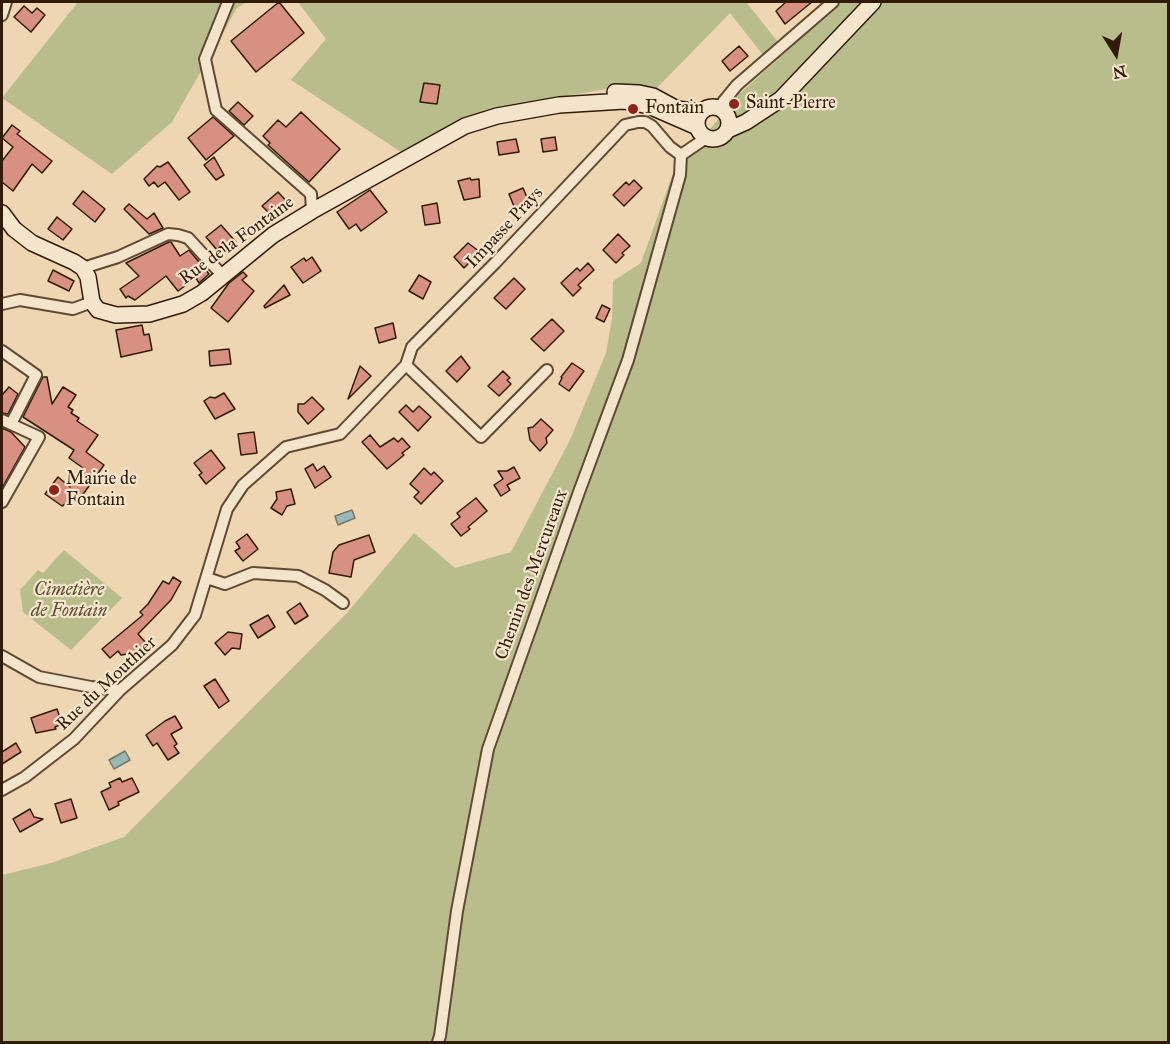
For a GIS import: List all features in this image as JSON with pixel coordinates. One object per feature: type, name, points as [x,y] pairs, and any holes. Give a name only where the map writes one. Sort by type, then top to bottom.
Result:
[{"type":"street","points":[[2,15],[6,2]]},
{"type":"street","points":[[228,2],[204,59],[216,110],[311,194],[312,211]]},
{"type":"street","points":[[726,118],[711,107],[701,112],[697,122],[701,132],[716,139],[721,138],[726,118],[723,102],[737,85],[832,2]]},
{"type":"street","points":[[726,118],[746,111],[804,76],[873,2]]},
{"type":"street","name":"Rue de la Fontaine","points":[[559,105],[575,99],[619,92],[653,96],[677,109],[701,112]]},
{"type":"street","name":"Rue de la Fontaine","points":[[92,303],[98,310],[116,315],[149,314],[183,304],[202,293],[273,235],[312,211],[465,126],[497,116],[559,105],[624,101],[649,106],[701,132]]},
{"type":"street","name":"Impasse Prays","points":[[340,434],[406,365],[412,347],[625,125],[645,122],[681,155]]},
{"type":"street","points":[[681,155],[701,132]]},
{"type":"street","name":"Chemin des Mercureaux","points":[[438,1042],[458,911],[488,749],[628,360],[680,175],[681,155]]},
{"type":"street","points":[[2,213],[14,229],[32,243],[83,268],[88,277],[92,303],[73,309],[20,300],[2,304]]},
{"type":"street","points":[[83,268],[118,257],[168,234],[188,238],[223,276]]},
{"type":"street","points":[[2,351],[36,375],[6,422],[39,437],[2,501]]},
{"type":"street","points":[[406,365],[481,437],[547,370]]},
{"type":"street","name":"Rue du Mouthier","points":[[2,790],[25,777],[74,739],[120,690],[158,659],[177,638],[195,615],[227,509],[243,485],[285,447],[340,434]]},
{"type":"street","points":[[207,578],[225,584],[253,573],[298,576],[326,590],[344,603]]},
{"type":"street","points":[[2,656],[39,677],[120,690]]},
{"type":"green space","points":[[78,2],[247,2],[237,8],[172,122],[112,174],[2,98]]},
{"type":"green space","points":[[298,2],[746,2],[778,42],[763,55],[730,13],[654,91],[625,86],[488,109],[401,152],[291,80],[326,39]]},
{"type":"green space","points":[[842,2],[1168,2],[1168,1042],[2,1042],[2,875],[51,863],[124,837],[347,613],[414,533],[455,568],[511,552],[570,440],[606,353],[612,319],[613,281],[641,263],[672,176],[738,95]]},
{"type":"green space","name":"Cimetière de Fontain","points":[[64,550],[122,598],[71,650],[23,612],[20,590],[38,570],[43,573]]},
{"type":"water","points":[[352,510],[355,518],[338,525],[335,516]]},
{"type":"water","points":[[125,751],[130,760],[114,769],[109,760]]},
{"type":"building","points":[[279,2],[304,33],[256,72],[231,41]]},
{"type":"building","points":[[786,2],[812,2],[785,24],[776,11]]},
{"type":"building","points":[[24,6],[32,13],[37,8],[45,15],[31,32],[14,17]]},
{"type":"building","points":[[739,46],[748,56],[730,71],[722,61]]},
{"type":"building","points":[[424,83],[440,85],[437,104],[420,102]]},
{"type":"building","points":[[238,102],[253,116],[244,125],[229,111]]},
{"type":"building","points":[[301,112],[340,149],[309,182],[268,145],[270,143],[263,136],[278,120],[286,127]]},
{"type":"building","points":[[213,117],[234,136],[206,160],[188,138]]},
{"type":"building","points":[[12,125],[20,131],[17,134],[52,161],[42,173],[32,164],[13,191],[2,182],[2,161],[13,147],[2,138]]},
{"type":"building","points":[[555,137],[557,150],[543,152],[541,139]]},
{"type":"building","points":[[516,139],[519,152],[499,155],[497,142]]},
{"type":"building","points":[[214,157],[224,175],[216,180],[204,165]]},
{"type":"building","points":[[168,162],[190,192],[179,200],[165,182],[158,187],[154,182],[149,186],[144,179],[157,166],[160,167]]},
{"type":"building","points":[[470,178],[471,180],[479,179],[480,197],[464,200],[458,181]]},
{"type":"building","points":[[634,180],[642,188],[624,206],[613,195],[626,182],[629,185]]},
{"type":"building","points":[[523,188],[529,202],[515,209],[509,194]]},
{"type":"building","points":[[370,190],[387,212],[361,231],[356,224],[349,229],[337,212]]},
{"type":"building","points":[[83,191],[105,209],[95,222],[73,204]]},
{"type":"building","points":[[278,192],[290,205],[275,219],[262,206]]},
{"type":"building","points":[[437,203],[440,223],[425,225],[422,206]]},
{"type":"building","points":[[129,204],[147,219],[154,213],[163,228],[149,234],[124,209]]},
{"type":"building","points":[[57,217],[72,229],[63,240],[48,229]]},
{"type":"building","points":[[221,225],[236,242],[225,251],[221,246],[217,250],[206,237]]},
{"type":"building","points":[[618,234],[630,246],[616,263],[603,250]]},
{"type":"building","points":[[169,242],[180,256],[189,250],[209,274],[199,283],[196,278],[178,291],[166,276],[135,300],[128,296],[126,298],[120,289],[139,276],[126,263]]},
{"type":"building","points":[[468,243],[480,252],[464,268],[454,257]]},
{"type":"building","points":[[312,257],[321,271],[303,283],[291,267],[304,258],[306,261]]},
{"type":"building","points":[[588,263],[594,270],[578,285],[581,288],[573,296],[561,283],[577,268],[580,271]]},
{"type":"building","points":[[53,270],[74,281],[69,291],[48,281]]},
{"type":"building","points":[[243,272],[247,276],[242,280],[254,291],[228,322],[211,308],[229,283]]},
{"type":"building","points":[[419,275],[431,282],[423,299],[409,291]]},
{"type":"building","points":[[514,278],[525,289],[506,309],[494,298]]},
{"type":"building","points":[[284,285],[290,295],[265,308],[264,306]]},
{"type":"building","points":[[602,305],[610,309],[604,322],[596,318]]},
{"type":"building","points":[[552,319],[564,331],[544,351],[531,339]]},
{"type":"building","points":[[393,323],[396,338],[379,343],[375,328]]},
{"type":"building","points":[[142,325],[144,335],[149,334],[152,350],[121,357],[116,330]]},
{"type":"building","points":[[229,349],[231,364],[210,366],[209,351]]},
{"type":"building","points":[[461,356],[470,368],[457,382],[446,371]]},
{"type":"building","points":[[572,363],[584,371],[569,391],[559,384],[561,377]]},
{"type":"building","points":[[360,366],[371,376],[348,399]]},
{"type":"building","points":[[503,371],[510,378],[507,380],[511,384],[499,396],[488,386]]},
{"type":"building","points":[[43,377],[47,377],[52,404],[63,387],[76,395],[68,407],[73,410],[71,413],[79,418],[77,421],[98,435],[86,452],[104,465],[84,493],[62,506],[45,494],[58,477],[70,487],[83,468],[69,458],[74,450],[23,417]]},
{"type":"building","points":[[9,387],[18,394],[8,414],[2,413],[2,395]]},
{"type":"building","points":[[224,393],[235,409],[215,419],[204,401]]},
{"type":"building","points":[[312,397],[324,409],[308,424],[298,412],[298,404],[304,404]]},
{"type":"building","points":[[406,405],[413,412],[419,406],[431,417],[418,431],[399,412]]},
{"type":"building","points":[[541,419],[553,430],[540,451],[530,440],[528,428],[533,427]]},
{"type":"building","points":[[2,428],[11,432],[25,447],[2,488]]},
{"type":"building","points":[[254,432],[257,453],[241,455],[238,434]]},
{"type":"building","points":[[370,435],[380,447],[394,438],[398,442],[402,438],[410,447],[387,469],[362,442]]},
{"type":"building","points":[[211,450],[225,468],[206,484],[199,475],[202,473],[194,463]]},
{"type":"building","points":[[313,464],[317,471],[324,466],[331,477],[315,488],[305,469]]},
{"type":"building","points":[[514,467],[520,478],[507,485],[510,490],[501,496],[494,485],[503,479],[498,471],[507,471]]},
{"type":"building","points":[[424,468],[431,475],[434,472],[443,481],[421,504],[414,497],[419,492],[410,484]]},
{"type":"building","points":[[291,489],[295,504],[287,506],[282,515],[271,508],[277,499],[276,492]]},
{"type":"building","points":[[476,498],[487,511],[461,536],[451,524],[460,517],[457,513]]},
{"type":"building","points":[[247,534],[258,549],[243,561],[235,551],[240,548],[236,542]]},
{"type":"building","points":[[369,535],[375,552],[354,560],[351,577],[329,573],[333,552],[339,545]]},
{"type":"building","points":[[173,577],[181,582],[171,600],[138,634],[146,643],[134,653],[121,655],[118,651],[110,658],[102,649],[143,615],[140,612],[163,581],[169,584]]},
{"type":"building","points":[[300,603],[308,616],[295,624],[287,612]]},
{"type":"building","points":[[268,615],[275,627],[258,638],[250,625]]},
{"type":"building","points":[[228,632],[242,634],[240,649],[232,648],[225,655],[215,643]]},
{"type":"building","points":[[215,679],[229,701],[219,708],[204,686]]},
{"type":"building","points":[[57,709],[62,724],[55,727],[56,729],[36,733],[31,718]]},
{"type":"building","points":[[175,716],[182,728],[171,734],[177,744],[174,746],[179,753],[168,760],[157,743],[153,746],[146,735]]},
{"type":"building","points":[[16,743],[21,752],[2,764],[2,752]]},
{"type":"building","points":[[120,778],[122,782],[132,778],[139,792],[118,802],[119,805],[109,810],[101,792],[111,787],[109,783]]},
{"type":"building","points":[[71,799],[77,818],[61,823],[55,804]]},
{"type":"building","points":[[30,809],[34,817],[43,819],[20,832],[13,819]]},
{"type":"place","name":"Saint-Pierre","points":[[734,104]]},
{"type":"place","name":"Fontain","points":[[633,109]]},
{"type":"place","name":"Mairie de Fontain","points":[[54,490]]}]
